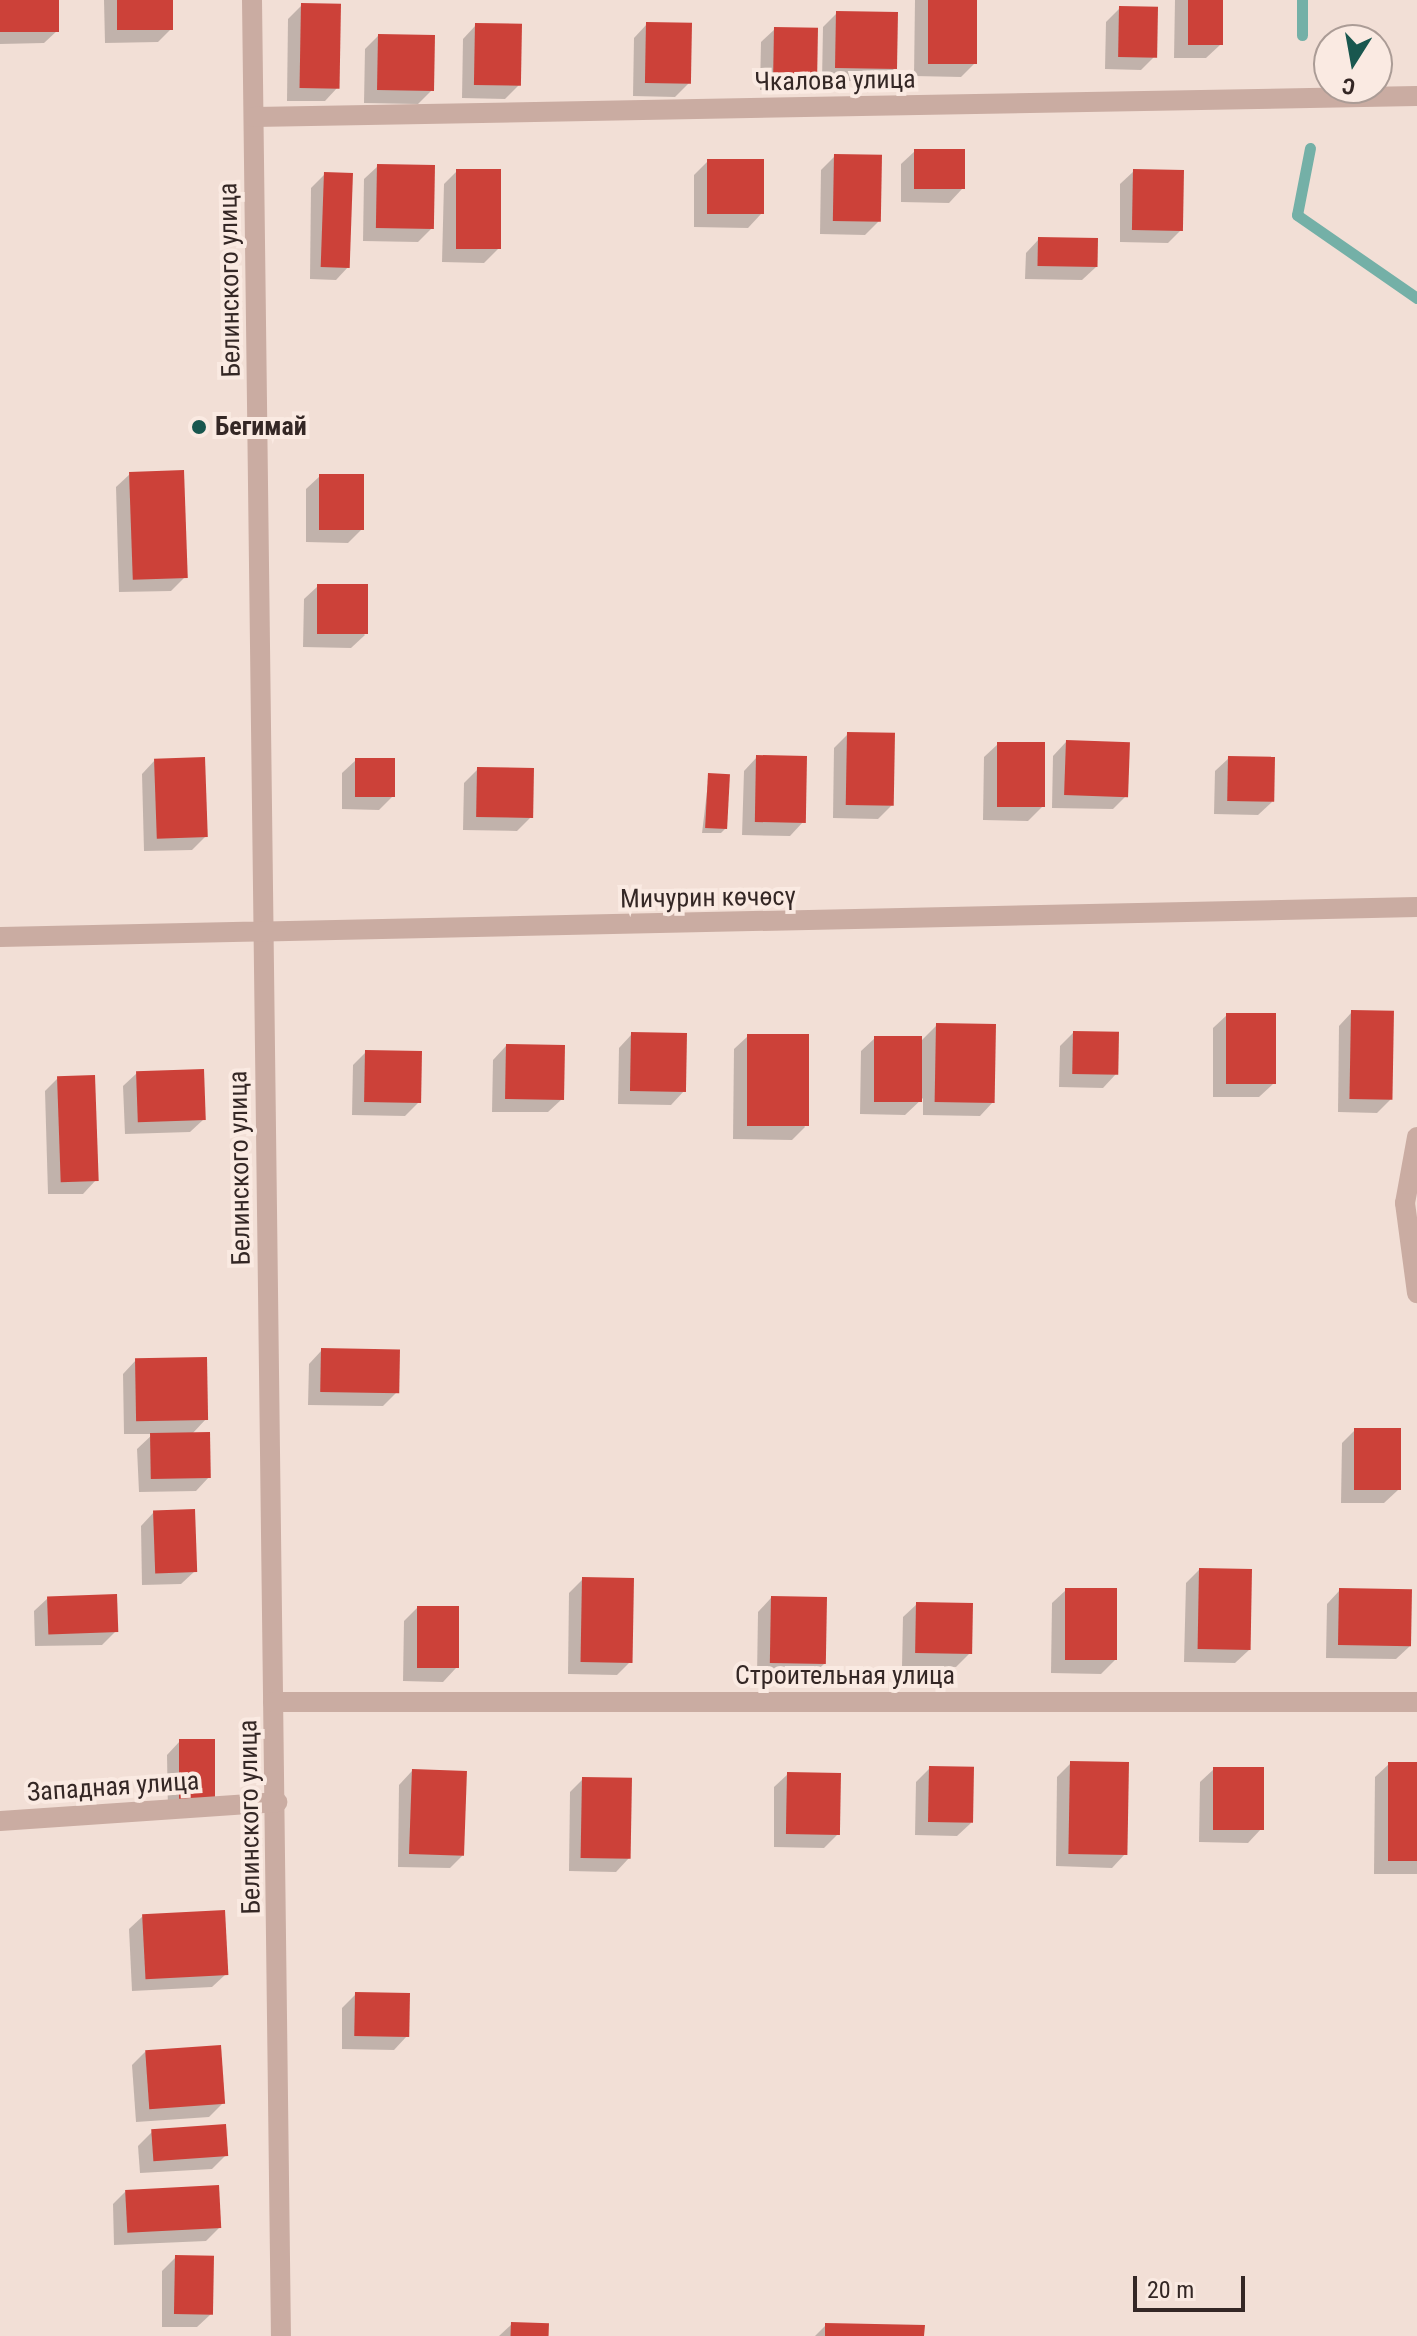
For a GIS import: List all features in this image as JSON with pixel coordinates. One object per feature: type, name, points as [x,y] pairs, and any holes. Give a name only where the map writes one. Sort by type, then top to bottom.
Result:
[{"type":"street","name":"Белинского улица","points":[[252,0],[273,1702],[277,1802],[281,2336]]},
{"type":"street","name":"Чкалова улица","points":[[254,117],[1417,96]]},
{"type":"street","name":"Мичурин көчөсү","points":[[0,937],[263,934],[1417,907]]},
{"type":"street","points":[[1417,1137],[1405,1203],[1417,1293]]},
{"type":"street","name":"Строительная улица","points":[[273,1702],[1417,1702]]},
{"type":"street","name":"Западная улица","points":[[0,1821],[277,1802]]},
{"type":"building","points":[[0,0],[59,0],[59,32],[0,32]]},
{"type":"building","points":[[117,0],[173,0],[173,30],[117,30]]},
{"type":"building","points":[[928,0],[977,0],[977,64],[928,64]]},
{"type":"building","points":[[1188,0],[1223,0],[1223,45],[1188,45]]},
{"type":"building","points":[[301,3],[341,4],[340,89],[300,88]]},
{"type":"building","points":[[1119,6],[1158,7],[1157,58],[1118,57]]},
{"type":"building","points":[[836,11],[898,12],[897,69],[835,68]]},
{"type":"building","points":[[646,22],[692,23],[691,84],[645,83]]},
{"type":"building","points":[[475,23],[522,24],[521,86],[474,85]]},
{"type":"building","points":[[774,27],[818,28],[817,78],[773,77]]},
{"type":"building","points":[[378,34],[435,35],[434,91],[377,90]]},
{"type":"building","points":[[914,149],[965,149],[965,189],[914,189]]},
{"type":"building","points":[[834,154],[882,155],[881,222],[833,221]]},
{"type":"building","points":[[707,159],[764,159],[764,214],[707,214]]},
{"type":"building","points":[[377,164],[435,165],[434,229],[376,228]]},
{"type":"building","points":[[456,169],[501,169],[501,249],[456,249]]},
{"type":"building","points":[[1133,169],[1184,170],[1183,231],[1132,230]]},
{"type":"building","points":[[324,172],[353,173],[350,268],[321,267]]},
{"type":"building","points":[[1038,237],[1098,238],[1097,267],[1037,266]]},
{"type":"building","points":[[184,470],[188,578],[133,580],[129,472]]},
{"type":"building","points":[[319,474],[364,474],[364,530],[319,530]]},
{"type":"building","points":[[317,584],[368,584],[368,634],[317,634]]},
{"type":"building","points":[[847,732],[895,733],[894,806],[846,805]]},
{"type":"building","points":[[1066,740],[1130,742],[1128,797],[1064,795]]},
{"type":"building","points":[[997,742],[1045,742],[1045,807],[997,807]]},
{"type":"building","points":[[756,755],[807,756],[806,823],[755,822]]},
{"type":"building","points":[[1228,756],[1275,757],[1274,802],[1227,801]]},
{"type":"building","points":[[205,757],[208,837],[157,839],[154,759]]},
{"type":"building","points":[[355,758],[395,758],[395,797],[355,797]]},
{"type":"building","points":[[477,767],[534,768],[533,818],[476,817]]},
{"type":"building","points":[[708,773],[730,774],[727,829],[705,828]]},
{"type":"building","points":[[1351,1010],[1394,1011],[1392,1100],[1349,1099]]},
{"type":"building","points":[[1226,1013],[1276,1013],[1276,1084],[1226,1084]]},
{"type":"building","points":[[936,1023],[996,1024],[995,1103],[935,1102]]},
{"type":"building","points":[[1073,1031],[1119,1032],[1118,1075],[1072,1074]]},
{"type":"building","points":[[631,1032],[687,1033],[686,1092],[630,1091]]},
{"type":"building","points":[[747,1034],[809,1034],[809,1126],[747,1126]]},
{"type":"building","points":[[874,1036],[922,1036],[922,1102],[874,1102]]},
{"type":"building","points":[[506,1044],[565,1045],[564,1100],[505,1099]]},
{"type":"building","points":[[365,1050],[422,1051],[421,1103],[364,1102]]},
{"type":"building","points":[[204,1069],[206,1120],[138,1122],[136,1071]]},
{"type":"building","points":[[95,1075],[99,1181],[61,1182],[57,1076]]},
{"type":"building","points":[[321,1348],[400,1349],[399,1393],[320,1392]]},
{"type":"building","points":[[207,1357],[208,1420],[136,1421],[135,1358]]},
{"type":"building","points":[[1354,1428],[1401,1428],[1401,1490],[1354,1490]]},
{"type":"building","points":[[210,1432],[211,1478],[151,1479],[150,1433]]},
{"type":"building","points":[[195,1509],[197,1572],[155,1573],[153,1510]]},
{"type":"building","points":[[1199,1568],[1252,1569],[1251,1650],[1198,1649]]},
{"type":"building","points":[[582,1577],[634,1578],[633,1663],[581,1662]]},
{"type":"building","points":[[1065,1588],[1117,1588],[1117,1660],[1065,1660]]},
{"type":"building","points":[[1339,1588],[1412,1589],[1411,1646],[1338,1645]]},
{"type":"building","points":[[117,1594],[118,1632],[48,1634],[47,1596]]},
{"type":"building","points":[[771,1596],[827,1597],[826,1664],[770,1663]]},
{"type":"building","points":[[916,1602],[973,1603],[972,1654],[915,1653]]},
{"type":"building","points":[[417,1606],[459,1606],[459,1668],[417,1668]]},
{"type":"building","points":[[179,1739],[215,1739],[215,1800],[179,1800]]},
{"type":"building","points":[[1070,1761],[1129,1762],[1127,1855],[1068,1854]]},
{"type":"building","points":[[1388,1762],[1417,1762],[1417,1861],[1388,1861]]},
{"type":"building","points":[[929,1766],[974,1767],[973,1823],[928,1822]]},
{"type":"building","points":[[1213,1767],[1264,1767],[1264,1830],[1213,1830]]},
{"type":"building","points":[[412,1769],[467,1771],[464,1856],[409,1854]]},
{"type":"building","points":[[787,1772],[841,1773],[840,1835],[786,1834]]},
{"type":"building","points":[[582,1777],[632,1778],[631,1859],[581,1858]]},
{"type":"building","points":[[225,1910],[228,1975],[146,1979],[142,1914]]},
{"type":"building","points":[[355,1992],[410,1993],[409,2037],[354,2036]]},
{"type":"building","points":[[221,2045],[225,2104],[149,2109],[145,2050]]},
{"type":"building","points":[[226,2124],[228,2156],[153,2161],[151,2129]]},
{"type":"building","points":[[219,2185],[221,2228],[127,2233],[125,2190]]},
{"type":"building","points":[[175,2255],[214,2256],[213,2315],[174,2314]]},
{"type":"building","points":[[511,2322],[549,2323],[549,2336],[511,2336]]},
{"type":"building","points":[[825,2323],[925,2325],[924,2336],[825,2336]]},
{"type":"waterway","points":[[1302,0],[1302,35]]},
{"type":"waterway","points":[[1310,148],[1297,215],[1417,298]]},
{"type":"place","name":"Бегимай","points":[[199,427]]}]
